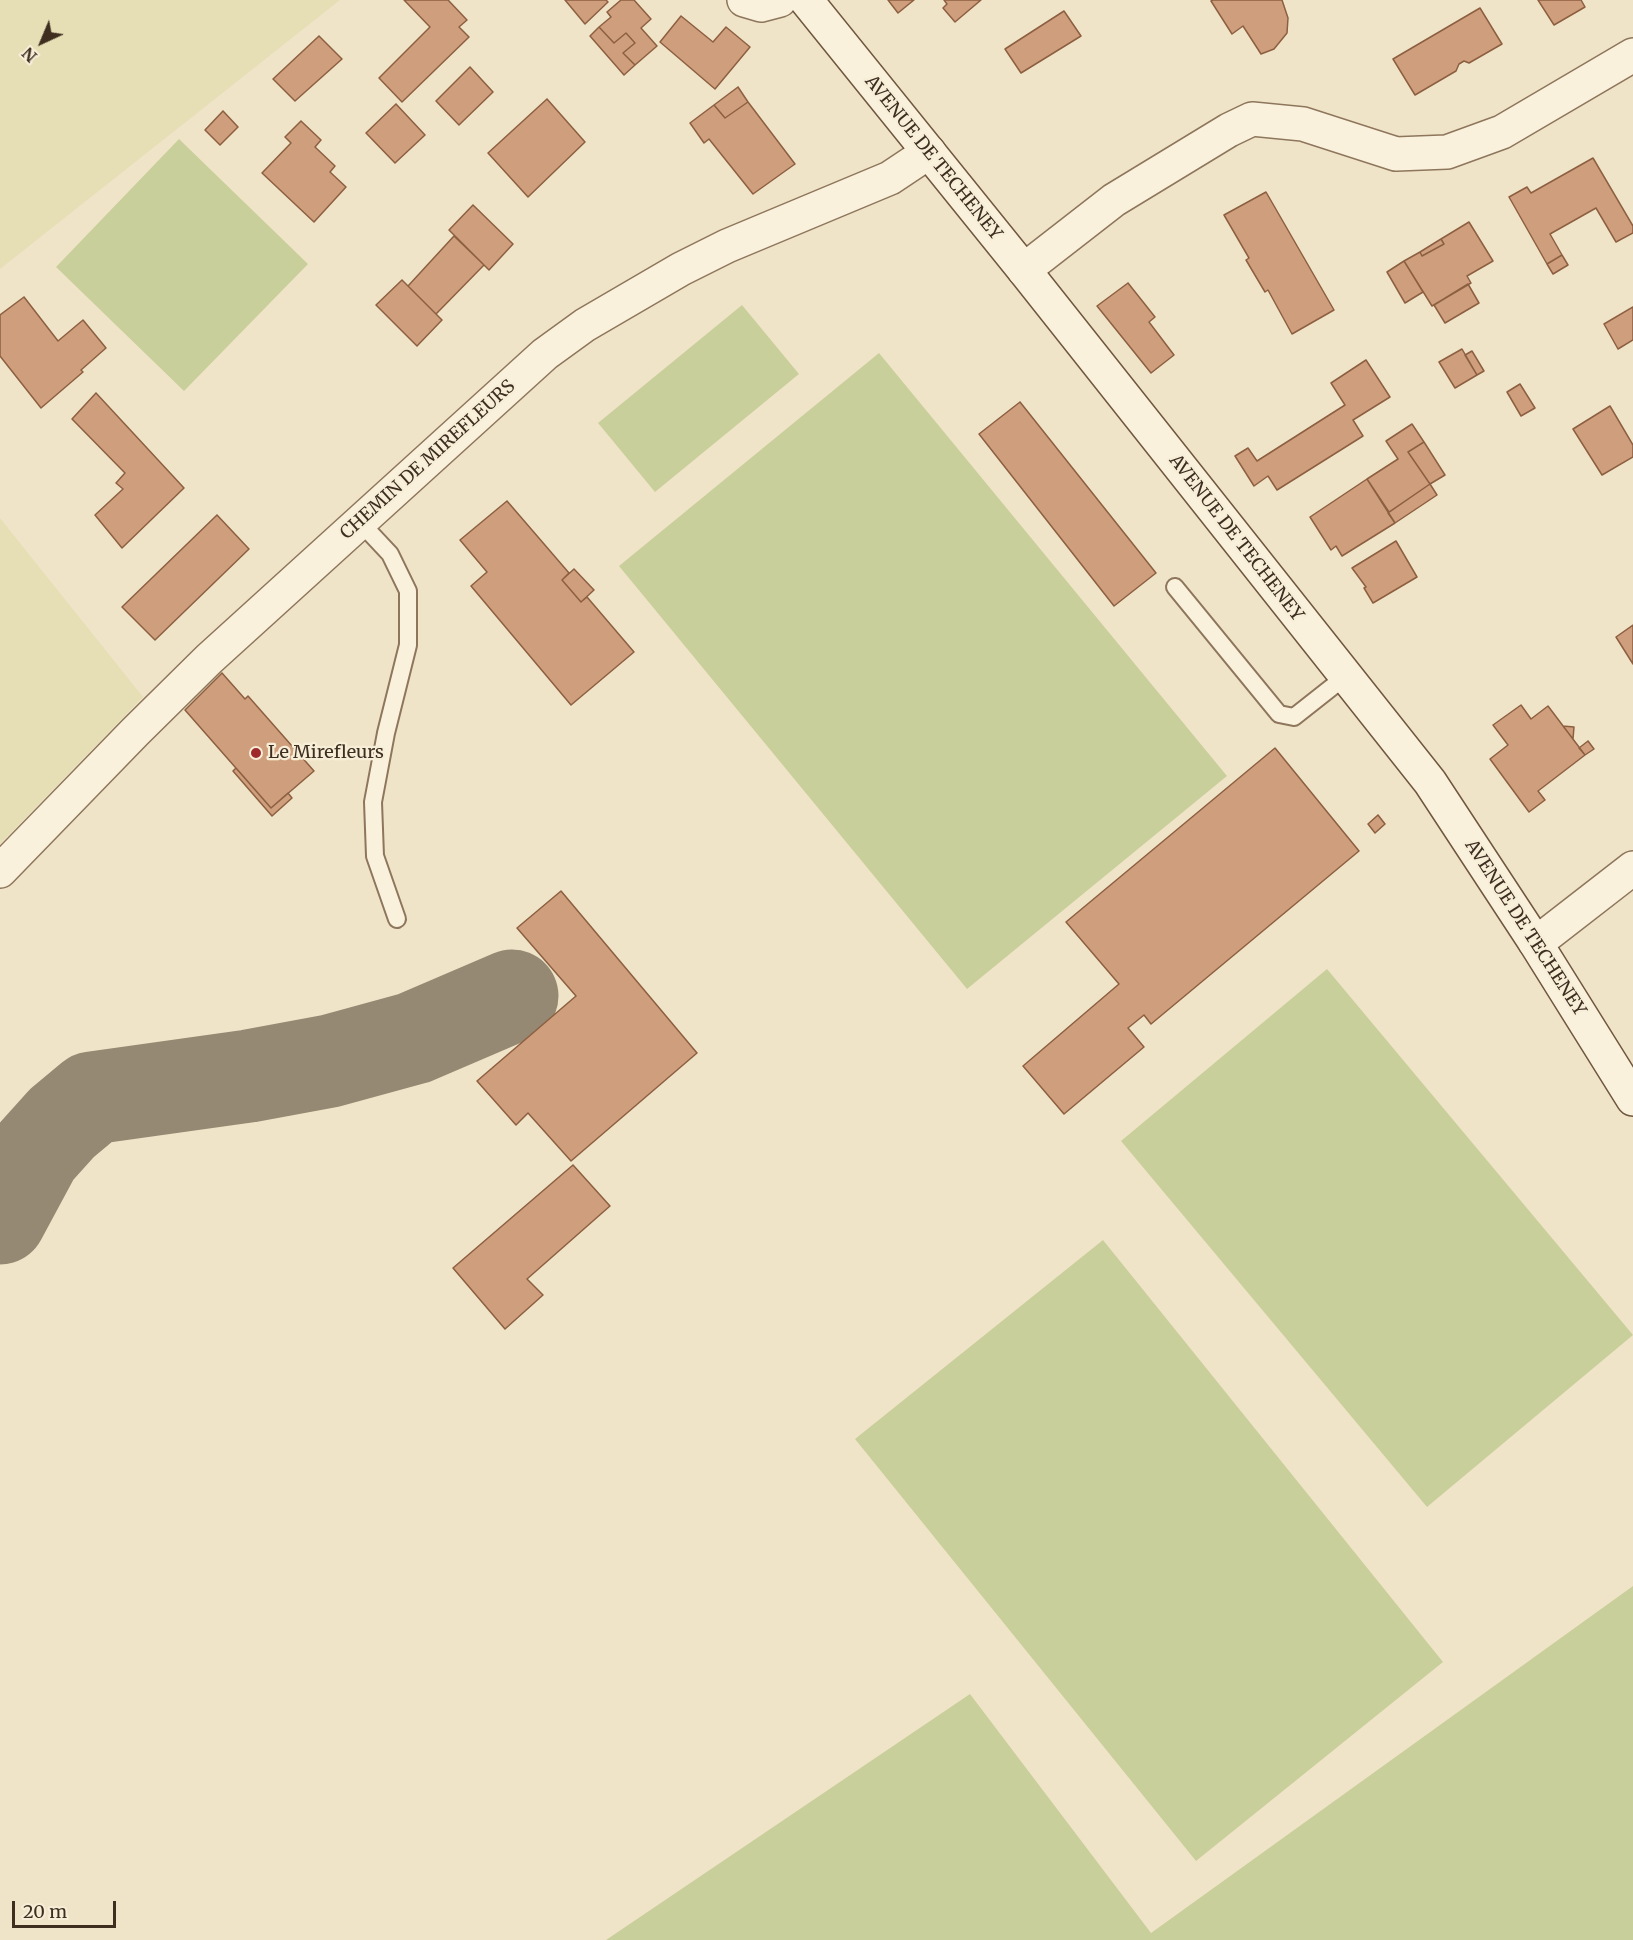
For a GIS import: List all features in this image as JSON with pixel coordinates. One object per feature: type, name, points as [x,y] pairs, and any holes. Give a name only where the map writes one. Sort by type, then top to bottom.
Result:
[{"type":"street","points":[[744,0],[760,5],[780,0]]},
{"type":"street","name":"AVENUE DE TECHENEY","points":[[806,0],[1024,270],[1430,782],[1535,942],[1633,1100]]},
{"type":"street","points":[[1024,270],[1114,200],[1229,130],[1252,119],[1303,124],[1396,154],[1447,152],[1502,132],[1633,55]]},
{"type":"street","name":"CHEMIN DE MIREFLEURS","points":[[0,871],[169,698],[545,354],[585,325],[699,260],[727,246],[890,178],[929,152]]},
{"type":"street","points":[[1535,942],[1633,868]]},
{"type":"lane","points":[[360,522],[390,554],[408,591],[408,645],[386,733],[373,802],[375,856],[397,919]]},
{"type":"lane","points":[[1174,587],[1279,714],[1294,717],[1346,676]]},
{"type":"shaded area","points":[[0,0],[340,0],[0,269]]},
{"type":"shaded area","points":[[0,518],[143,697],[0,844]]},
{"type":"green space","points":[[179,139],[308,264],[184,391],[56,267]]},
{"type":"green space","points":[[742,305],[799,374],[655,492],[598,423]]},
{"type":"green space","points":[[879,353],[1227,776],[967,989],[619,566]]},
{"type":"green space","points":[[1327,969],[1633,1335],[1427,1507],[1121,1141]]},
{"type":"green space","points":[[1103,1240],[1443,1662],[1196,1861],[855,1439]]},
{"type":"green space","points":[[1633,1586],[1633,1940],[606,1940],[970,1694],[1151,1933]]},
{"type":"building","points":[[404,0],[448,0],[467,20],[459,27],[469,37],[402,102],[379,78],[430,27]]},
{"type":"building","points":[[565,0],[606,0],[608,2],[585,24]]},
{"type":"building","points":[[621,0],[634,0],[651,19],[641,28],[657,46],[635,65],[623,53],[635,43],[626,33],[614,43],[599,27],[611,17],[607,12]]},
{"type":"building","points":[[888,0],[914,0],[898,13]]},
{"type":"building","points":[[944,0],[981,0],[955,22],[943,8],[947,4]]},
{"type":"building","points":[[1282,0],[1288,18],[1287,33],[1274,49],[1261,54],[1243,26],[1232,34],[1211,1]]},
{"type":"building","points":[[1538,0],[1581,0],[1585,7],[1554,25]]},
{"type":"building","points":[[1480,8],[1502,44],[1469,63],[1464,61],[1459,64],[1456,71],[1415,95],[1393,59]]},
{"type":"building","points":[[1064,11],[1081,36],[1021,73],[1005,49]]},
{"type":"building","points":[[681,16],[713,42],[726,27],[750,47],[715,89],[660,42]]},
{"type":"building","points":[[599,27],[614,43],[626,33],[635,43],[623,53],[635,65],[624,75],[590,36]]},
{"type":"building","points":[[319,36],[342,59],[295,101],[273,79]]},
{"type":"building","points":[[470,67],[493,92],[459,125],[436,101]]},
{"type":"building","points":[[738,87],[748,102],[725,118],[714,105]]},
{"type":"building","points":[[547,99],[585,142],[528,197],[488,153]]},
{"type":"building","points":[[748,102],[795,164],[753,194],[709,139],[704,143],[690,123],[714,105],[725,118]]},
{"type":"building","points":[[396,104],[425,135],[395,163],[366,133]]},
{"type":"building","points":[[223,111],[238,127],[220,145],[205,130]]},
{"type":"building","points":[[301,121],[321,140],[315,147],[335,166],[330,172],[346,187],[314,222],[262,173],[291,143],[285,137]]},
{"type":"building","points":[[1593,158],[1633,226],[1633,233],[1616,242],[1596,208],[1550,234],[1562,255],[1547,264],[1509,197],[1527,187],[1531,193]]},
{"type":"building","points":[[1266,192],[1334,310],[1292,334],[1268,290],[1265,292],[1246,260],[1249,258],[1224,215]]},
{"type":"building","points":[[473,205],[513,244],[489,270],[449,230]]},
{"type":"building","points":[[1469,222],[1493,261],[1467,276],[1471,283],[1432,306],[1404,261],[1420,252],[1422,256],[1444,244],[1441,239]]},
{"type":"building","points":[[454,236],[484,265],[436,314],[408,286]]},
{"type":"building","points":[[1441,239],[1444,244],[1422,256],[1420,252]]},
{"type":"building","points":[[1562,255],[1568,265],[1553,274],[1547,264]]},
{"type":"building","points":[[1404,261],[1423,292],[1405,303],[1387,272]]},
{"type":"building","points":[[402,280],[442,320],[417,346],[376,305]]},
{"type":"building","points":[[1128,283],[1155,317],[1149,322],[1174,355],[1151,373],[1097,306]]},
{"type":"building","points":[[1468,284],[1479,303],[1445,323],[1434,305]]},
{"type":"building","points":[[24,297],[58,341],[83,320],[106,348],[81,370],[83,372],[41,408],[0,356],[0,315]]},
{"type":"building","points":[[1633,307],[1633,340],[1618,349],[1604,324]]},
{"type":"building","points":[[1462,349],[1477,375],[1455,388],[1439,362]]},
{"type":"building","points":[[1472,351],[1484,371],[1477,375],[1465,355]]},
{"type":"building","points":[[1366,360],[1390,397],[1353,420],[1363,436],[1277,490],[1268,476],[1254,486],[1235,456],[1248,448],[1257,461],[1345,405],[1331,383]]},
{"type":"building","points":[[1520,384],[1535,408],[1521,416],[1507,392]]},
{"type":"building","points":[[96,393],[184,488],[122,548],[95,515],[123,489],[116,483],[125,473],[72,419]]},
{"type":"building","points":[[1020,402],[1156,573],[1114,606],[979,434]]},
{"type":"building","points":[[1610,406],[1633,445],[1633,457],[1602,475],[1573,429]]},
{"type":"building","points":[[1412,424],[1424,442],[1408,452],[1430,484],[1389,512],[1367,479],[1398,459],[1386,441]]},
{"type":"building","points":[[1424,442],[1445,475],[1430,484],[1408,452]]},
{"type":"building","points":[[1367,479],[1395,523],[1342,556],[1336,546],[1331,550],[1310,517]]},
{"type":"building","points":[[1430,484],[1437,495],[1395,523],[1388,513]]},
{"type":"building","points":[[507,501],[569,573],[562,580],[581,602],[587,597],[634,652],[571,705],[471,586],[487,572],[460,540]]},
{"type":"building","points":[[217,515],[249,549],[155,640],[122,607]]},
{"type":"building","points":[[1396,541],[1417,577],[1373,603],[1364,588],[1366,587],[1352,568]]},
{"type":"building","points":[[574,569],[594,590],[581,602],[562,580]]},
{"type":"building","points":[[1633,625],[1633,664],[1616,637]]},
{"type":"building","points":[[222,673],[245,699],[248,696],[314,771],[271,808],[185,710]]},
{"type":"building","points":[[1521,705],[1531,719],[1548,706],[1585,755],[1538,791],[1545,800],[1529,812],[1490,759],[1508,745],[1493,725]]},
{"type":"building","points":[[1563,726],[1574,727],[1573,739]]},
{"type":"building","points":[[1588,741],[1594,749],[1585,755],[1579,748]]},
{"type":"building","points":[[1275,748],[1359,851],[1151,1024],[1144,1015],[1128,1028],[1144,1047],[1064,1114],[1023,1066],[1119,984],[1066,922]]},
{"type":"building","points":[[236,768],[271,808],[288,793],[292,798],[272,816],[233,771]]},
{"type":"building","points":[[1378,815],[1385,824],[1375,833],[1368,824]]},
{"type":"building","points":[[561,891],[697,1053],[571,1161],[528,1113],[516,1125],[477,1081],[576,996],[517,928]]},
{"type":"building","points":[[573,1165],[610,1206],[527,1279],[543,1295],[505,1329],[453,1268]]},
{"type":"taxiway","points":[[0,1218],[35,1153],[62,1123],[92,1098],[249,1076],[330,1061],[414,1038],[512,996]]},
{"type":"place","name":"Le Mirefleurs","points":[[256,753]]}]
